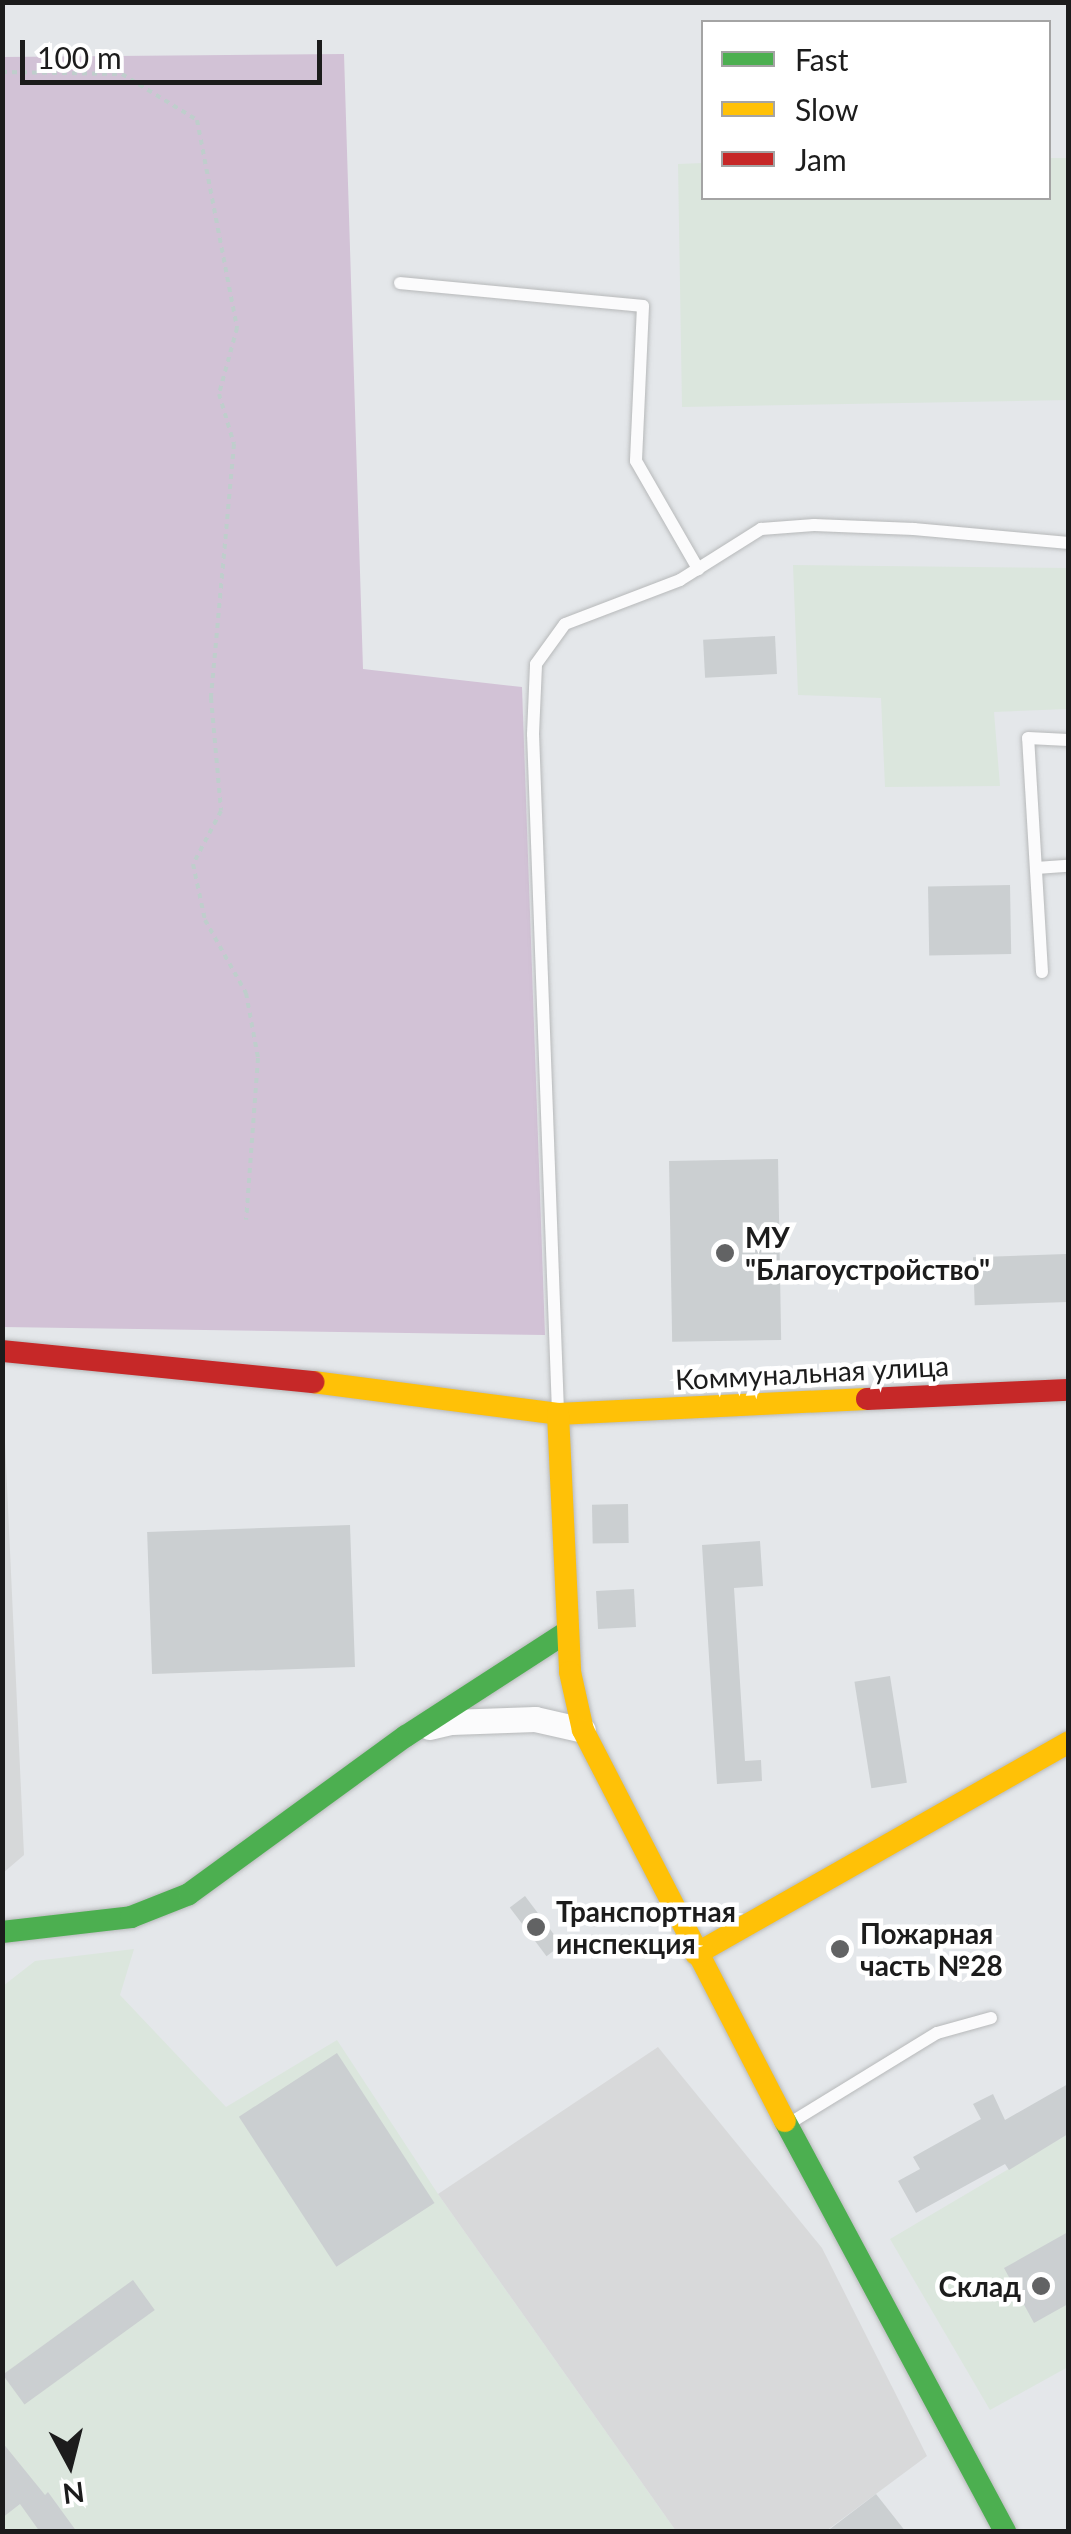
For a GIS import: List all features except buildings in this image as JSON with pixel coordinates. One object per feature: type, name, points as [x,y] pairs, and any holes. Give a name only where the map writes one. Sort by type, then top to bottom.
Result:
[{"type":"street","name":"Коммунальная улица","points":[[2,1351],[253,1374],[558,1414],[1068,1390]]},
{"type":"street","points":[[558,1414],[567,1632],[582,1730],[696,1954],[790,2122],[1005,2532]]},
{"type":"street","points":[[2,1932],[158,1910],[189,1894],[406,1736],[567,1632]]},
{"type":"street","points":[[406,1736],[451,1722],[518,1719],[555,1720],[582,1730]]},
{"type":"street","points":[[696,1954],[1068,1743]]},
{"type":"lane","points":[[400,283],[643,306],[636,461],[698,568]]},
{"type":"lane","points":[[558,1414],[533,734],[536,664],[565,624],[680,580],[761,528],[814,525],[914,529],[1068,543]]},
{"type":"lane","points":[[1042,972],[1028,738],[1068,740]]},
{"type":"lane","points":[[1036,868],[1068,866]]},
{"type":"lane","points":[[790,2122],[936,2034],[991,2018]]},
{"type":"path","points":[[2,72],[122,74],[198,120],[237,328],[219,394],[234,444],[211,698],[221,810],[192,864],[204,920],[246,993],[258,1058],[246,1220]]},
{"type":"shaded area","points":[[344,54],[363,669],[522,687],[545,1335],[3,1327],[3,57]]},
{"type":"shaded area","points":[[1051,158],[1068,158],[1068,400],[682,407],[678,164],[701,163],[701,200],[1051,200]]},
{"type":"shaded area","points":[[793,565],[1068,568],[1068,709],[994,712],[1000,786],[885,787],[881,698],[798,695]]},
{"type":"shaded area","points":[[3,1399],[24,1855],[2,1873]]},
{"type":"shaded area","points":[[134,1949],[120,1995],[226,2107],[337,2040],[438,2194],[676,2531],[3,2532],[3,1986],[35,1961]]},
{"type":"shaded area","points":[[658,2047],[822,2248],[927,2456],[826,2531],[676,2531],[438,2194]]},
{"type":"shaded area","points":[[1068,2134],[1068,2367],[990,2410],[890,2239]]},
{"type":"traffic: fast","points":[[2,1932],[131,1917],[189,1894],[406,1736],[567,1632]]},
{"type":"traffic: fast","points":[[785,2121],[1005,2532]]},
{"type":"traffic: slow","points":[[313,1382],[558,1414],[867,1399]]},
{"type":"traffic: slow","points":[[558,1414],[570,1672],[583,1730],[785,2121]]},
{"type":"traffic: slow","points":[[696,1954],[1068,1743]]},
{"type":"traffic: jam","points":[[2,1351],[313,1382]]},
{"type":"traffic: jam","points":[[867,1399],[1068,1390]]},
{"type":"place","name":"МУ \"Благоустройство\"","points":[[725,1253]]},
{"type":"place","name":"Транспортная инспекция","points":[[536,1927]]},
{"type":"place","name":"Пожарная часть №28","points":[[840,1949]]},
{"type":"place","name":"Склад","points":[[1041,2286]]}]
